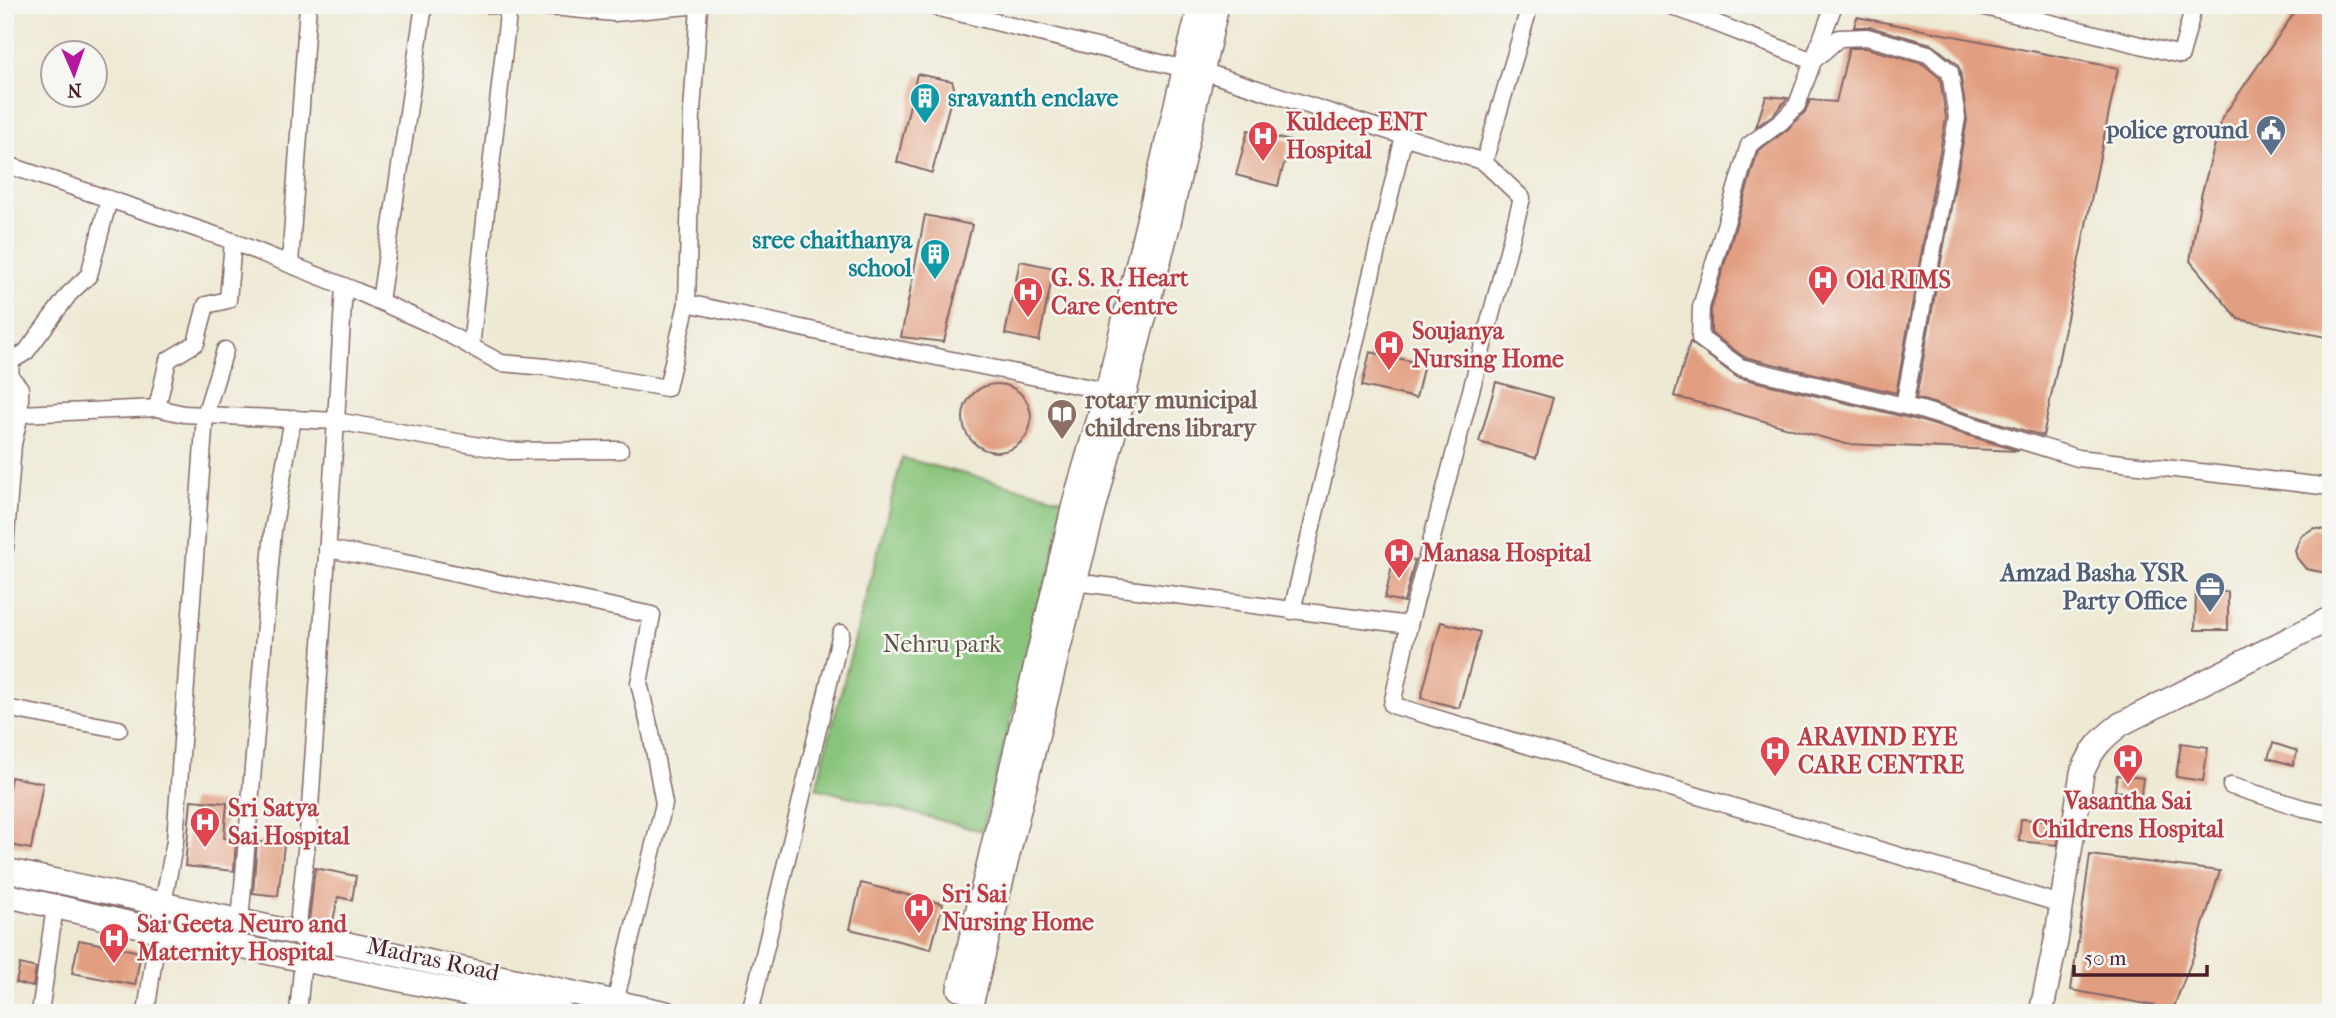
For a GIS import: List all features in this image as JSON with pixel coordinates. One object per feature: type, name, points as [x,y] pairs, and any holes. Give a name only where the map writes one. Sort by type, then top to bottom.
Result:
[{"type":"main road","points":[[1194,70],[1200,5]]},
{"type":"main road","points":[[969,1013],[1066,581],[1075,500],[1116,393],[1194,70],[1217,5]]},
{"type":"main road","points":[[953,1013],[1066,581]]},
{"type":"main road","points":[[2041,1013],[2082,773],[2091,752],[2104,737],[2133,717],[2331,618]]},
{"type":"main road","points":[[5,870],[666,1013]]},
{"type":"main road","name":"Madras Road","points":[[5,895],[158,930],[562,1013]]},
{"type":"street","points":[[290,264],[307,5]]},
{"type":"street","points":[[380,301],[424,5]]},
{"type":"street","points":[[5,164],[233,241],[380,301],[430,324],[501,363],[547,367],[667,388],[687,303],[692,113],[699,5],[614,13],[491,5]]},
{"type":"street","points":[[927,5],[1194,70],[1404,136],[1484,162],[1522,198],[1409,625],[1391,705],[2061,904]]},
{"type":"street","points":[[1484,162],[1530,5]]},
{"type":"street","points":[[1669,5],[1814,61]]},
{"type":"street","points":[[1834,5],[1797,105],[1781,122],[1749,145],[1701,307],[1700,338],[1740,367],[1904,406],[2077,458],[2331,487]]},
{"type":"street","points":[[1977,5],[2181,55],[2194,5]]},
{"type":"street","points":[[471,347],[509,6]]},
{"type":"street","points":[[1814,61],[1839,38],[1867,37],[1928,54],[1950,72],[1957,118],[1904,406]]},
{"type":"street","points":[[1292,611],[1404,136]]},
{"type":"street","points":[[5,549],[9,443],[20,414],[20,388],[10,376],[11,361],[26,352],[69,293],[89,275],[109,199]]},
{"type":"street","points":[[157,408],[168,360],[196,343],[206,305],[228,300],[233,241]]},
{"type":"street","points":[[297,934],[309,822],[344,286]]},
{"type":"street","points":[[687,303],[1116,393]]},
{"type":"street","points":[[146,1013],[175,841],[205,415],[225,350]]},
{"type":"street","points":[[20,414],[157,408],[184,414],[335,421],[509,451],[621,450]]},
{"type":"street","points":[[240,922],[273,530],[293,418]]},
{"type":"street","points":[[327,549],[652,615],[639,683],[664,804],[615,1002]]},
{"type":"street","points":[[1066,581],[1409,625]]},
{"type":"street","points":[[750,1013],[841,633]]},
{"type":"street","points":[[5,708],[119,729]]},
{"type":"street","points":[[2231,786],[2331,814]]},
{"type":"street","points":[[40,1013],[55,906]]},
{"type":"street","points":[[298,1013],[303,959]]},
{"type":"green space","name":"Nehru park","points":[[902,458],[1068,500],[982,831],[816,788]]},
{"type":"building","name":"police ground","points":[[2305,5],[2331,5],[2331,338],[2238,319],[2190,261],[2201,196],[2222,118],[2295,12]]},
{"type":"building","points":[[1857,17],[2118,68],[2043,436],[1916,398],[1967,120],[1960,70],[1957,64],[1931,44],[1870,27],[1854,27]]},
{"type":"building","points":[[1849,48],[1866,48],[1923,64],[1940,78],[1946,118],[1896,393],[1744,357],[1711,333],[1711,309],[1758,151],[1788,129],[1805,112],[1810,100],[1836,102]]},
{"type":"building","name":"sravanth enclave","points":[[917,74],[952,81],[954,87],[932,173],[897,162]]},
{"type":"building","points":[[1766,96],[1788,98],[1774,114],[1756,127]]},
{"type":"building","points":[[1248,130],[1290,141],[1278,186],[1236,175]]},
{"type":"building","name":"sree chaithanya school","points":[[925,215],[972,225],[944,342],[901,337]]},
{"type":"building","points":[[1020,261],[1054,268],[1039,341],[1005,334]]},
{"type":"building","points":[[1690,342],[1737,377],[1918,420],[2019,451],[1846,444],[1674,396]]},
{"type":"building","points":[[1370,352],[1424,364],[1416,398],[1362,386]]},
{"type":"building","points":[[1496,382],[1553,398],[1536,458],[1479,442]]},
{"type":"building","points":[[997,384],[1010,387],[1021,394],[1028,405],[1031,418],[1028,431],[1021,442],[1010,449],[997,452],[984,449],[973,442],[966,431],[963,418],[966,405],[973,394],[984,387]]},
{"type":"building","points":[[2314,528],[2331,531],[2331,569],[2321,572],[2306,569],[2297,558],[2295,550],[2301,536]]},
{"type":"building","points":[[1394,556],[1415,560],[1404,602],[1385,598]]},
{"type":"building","points":[[2196,592],[2228,592],[2228,630],[2195,630]]},
{"type":"building","points":[[1441,622],[1480,632],[1459,708],[1421,698]]},
{"type":"building","points":[[2181,743],[2208,747],[2203,781],[2176,777]]},
{"type":"building","points":[[2273,743],[2297,751],[2293,765],[2268,758]]},
{"type":"building","points":[[2117,775],[2143,778],[2141,795],[2115,791]]},
{"type":"building","points":[[11,777],[43,783],[31,849],[5,844],[5,808]]},
{"type":"building","points":[[191,800],[227,803],[224,838],[236,840],[234,871],[185,866]]},
{"type":"building","points":[[2021,819],[2060,822],[2057,845],[2019,841]]},
{"type":"building","points":[[257,842],[284,845],[278,896],[253,893]]},
{"type":"building","points":[[2090,855],[2220,871],[2193,957],[2173,1009],[2071,990]]},
{"type":"building","points":[[315,868],[356,876],[352,900],[338,897],[332,926],[309,921]]},
{"type":"building","points":[[861,883],[943,904],[931,949],[850,929]]},
{"type":"building","points":[[79,940],[141,952],[135,985],[72,973]]},
{"type":"building","points":[[20,964],[36,968],[33,987],[16,983]]},
{"type":"place","name":"sravanth enclave","points":[[925,125]]},
{"type":"place","name":"police ground","points":[[2271,157]]},
{"type":"place","name":"Kuldeep ENT Hospital","points":[[1263,163]]},
{"type":"place","name":"sree chaithanya school","points":[[935,281]]},
{"type":"place","name":"Old RIMS","points":[[1823,307]]},
{"type":"place","name":"G. S. R. Heart Care Centre","points":[[1028,319]]},
{"type":"place","name":"Soujanya Nursing Home","points":[[1389,372]]},
{"type":"place","name":"rotary municipal childrens library","points":[[1062,441]]},
{"type":"place","name":"Manasa Hospital","points":[[1399,580]]},
{"type":"place","name":"Amzad Basha YSR Party Office","points":[[2210,614]]},
{"type":"place","name":"ARAVIND EYE CARE CENTRE","points":[[1775,778]]},
{"type":"place","name":"Vasantha Sai Childrens Hospital","points":[[2128,786]]},
{"type":"place","name":"Sri Satya Sai Hospital","points":[[205,849]]},
{"type":"place","name":"Sri Sai Nursing Home","points":[[919,935]]},
{"type":"place","name":"Sai Geeta Neuro and Maternity Hospital","points":[[114,965]]}]
